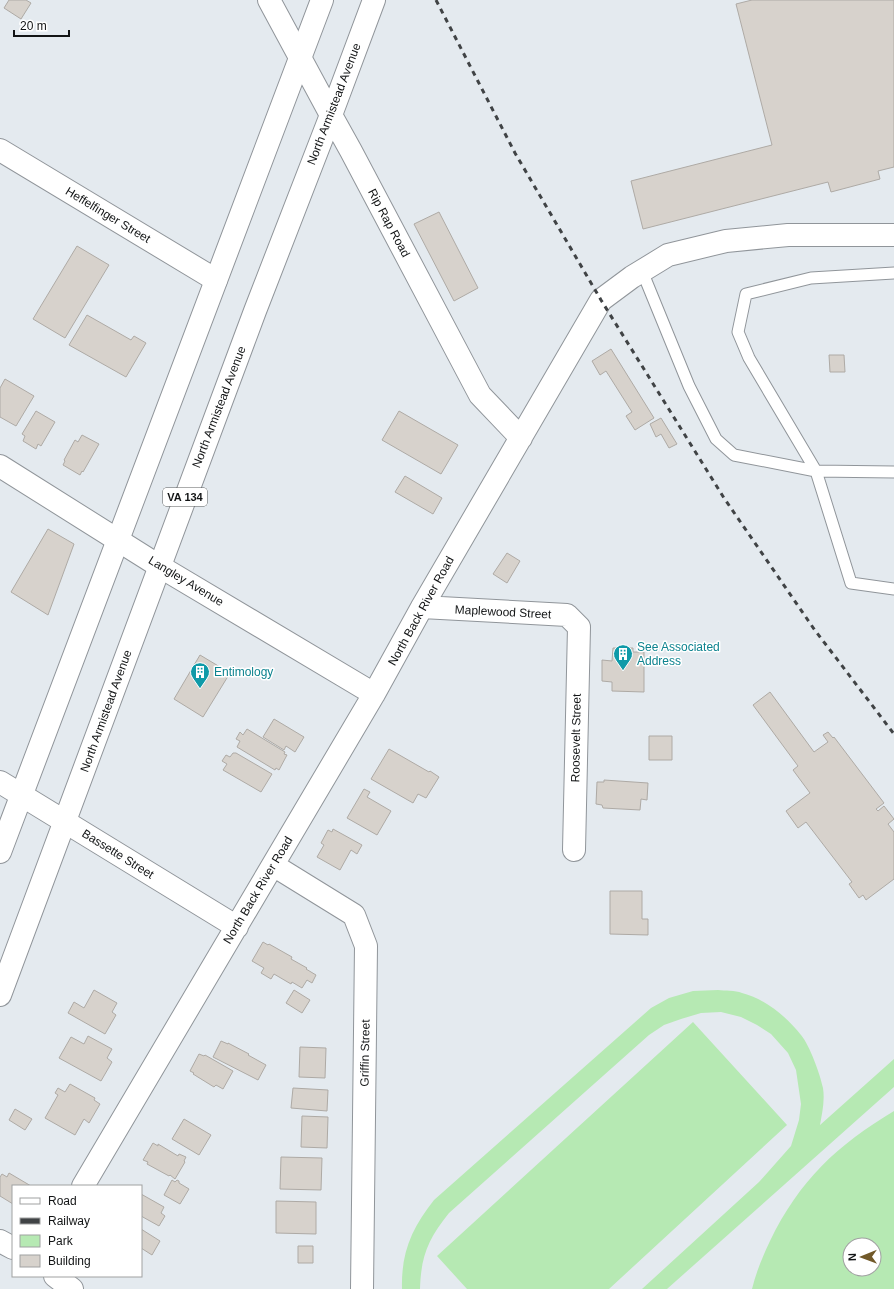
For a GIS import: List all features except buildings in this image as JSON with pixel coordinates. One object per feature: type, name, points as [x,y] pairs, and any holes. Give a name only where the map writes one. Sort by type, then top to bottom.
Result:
[{"type":"street","name":"Rip Rap Road","points":[[269,0],[480,395],[521,438]]},
{"type":"street","points":[[0,852],[322,0]]},
{"type":"street","name":"North Armistead Avenue","points":[[0,995],[255,311],[374,0]]},
{"type":"street","name":"Heffelfinger Street","points":[[0,150],[216,280]]},
{"type":"street","name":"North Back River Road","points":[[84,1185],[374,694],[422,607],[601,300],[632,277],[668,255],[726,241],[788,235],[894,235]]},
{"type":"street","name":"Langley Avenue","points":[[0,466],[160,566],[374,694]]},
{"type":"street","name":"Maplewood Street","points":[[422,607],[567,615],[579,627]]},
{"type":"street","name":"Roosevelt Street","points":[[574,850],[579,627]]},
{"type":"street","name":"Bassette Street","points":[[0,782],[237,927]]},
{"type":"street","name":"Griffin Street","points":[[273,865],[354,915],[366,946],[362,1289]]},
{"type":"street","points":[[0,1241],[12,1247]]},
{"type":"street","points":[[56,1277],[72,1289]]},
{"type":"lane","points":[[642,271],[689,386],[716,439],[734,455],[816,471],[894,472]]},
{"type":"lane","points":[[894,272],[811,278],[746,294],[738,332],[749,358],[816,471],[851,583],[894,589]]},
{"type":"green space","points":[[718,990],[739,992],[759,999],[789,1021],[801,1035],[814,1060],[823,1088],[824,1093],[820,1125],[894,1059],[894,1087],[667,1289],[642,1289],[759,1182],[791,1146],[799,1120],[801,1104],[796,1070],[788,1053],[771,1034],[757,1025],[741,1017],[721,1012],[701,1013],[664,1025],[649,1035],[449,1213],[436,1231],[427,1248],[422,1267],[420,1289],[402,1289],[403,1263],[409,1241],[426,1210],[434,1200],[651,1008],[669,998],[693,991]]},
{"type":"green space","points":[[693,1022],[787,1125],[609,1289],[467,1289],[437,1256]]},
{"type":"green space","points":[[894,1111],[894,1289],[752,1289],[760,1264],[770,1241],[794,1200],[807,1182],[822,1166],[837,1151]]},
{"type":"railway","points":[[436,0],[515,153],[601,300],[724,498],[814,629],[894,734]]},
{"type":"place","name":"See Associated Address","points":[[623,671]]},
{"type":"place","name":"Entimology","points":[[200,689]]}]
